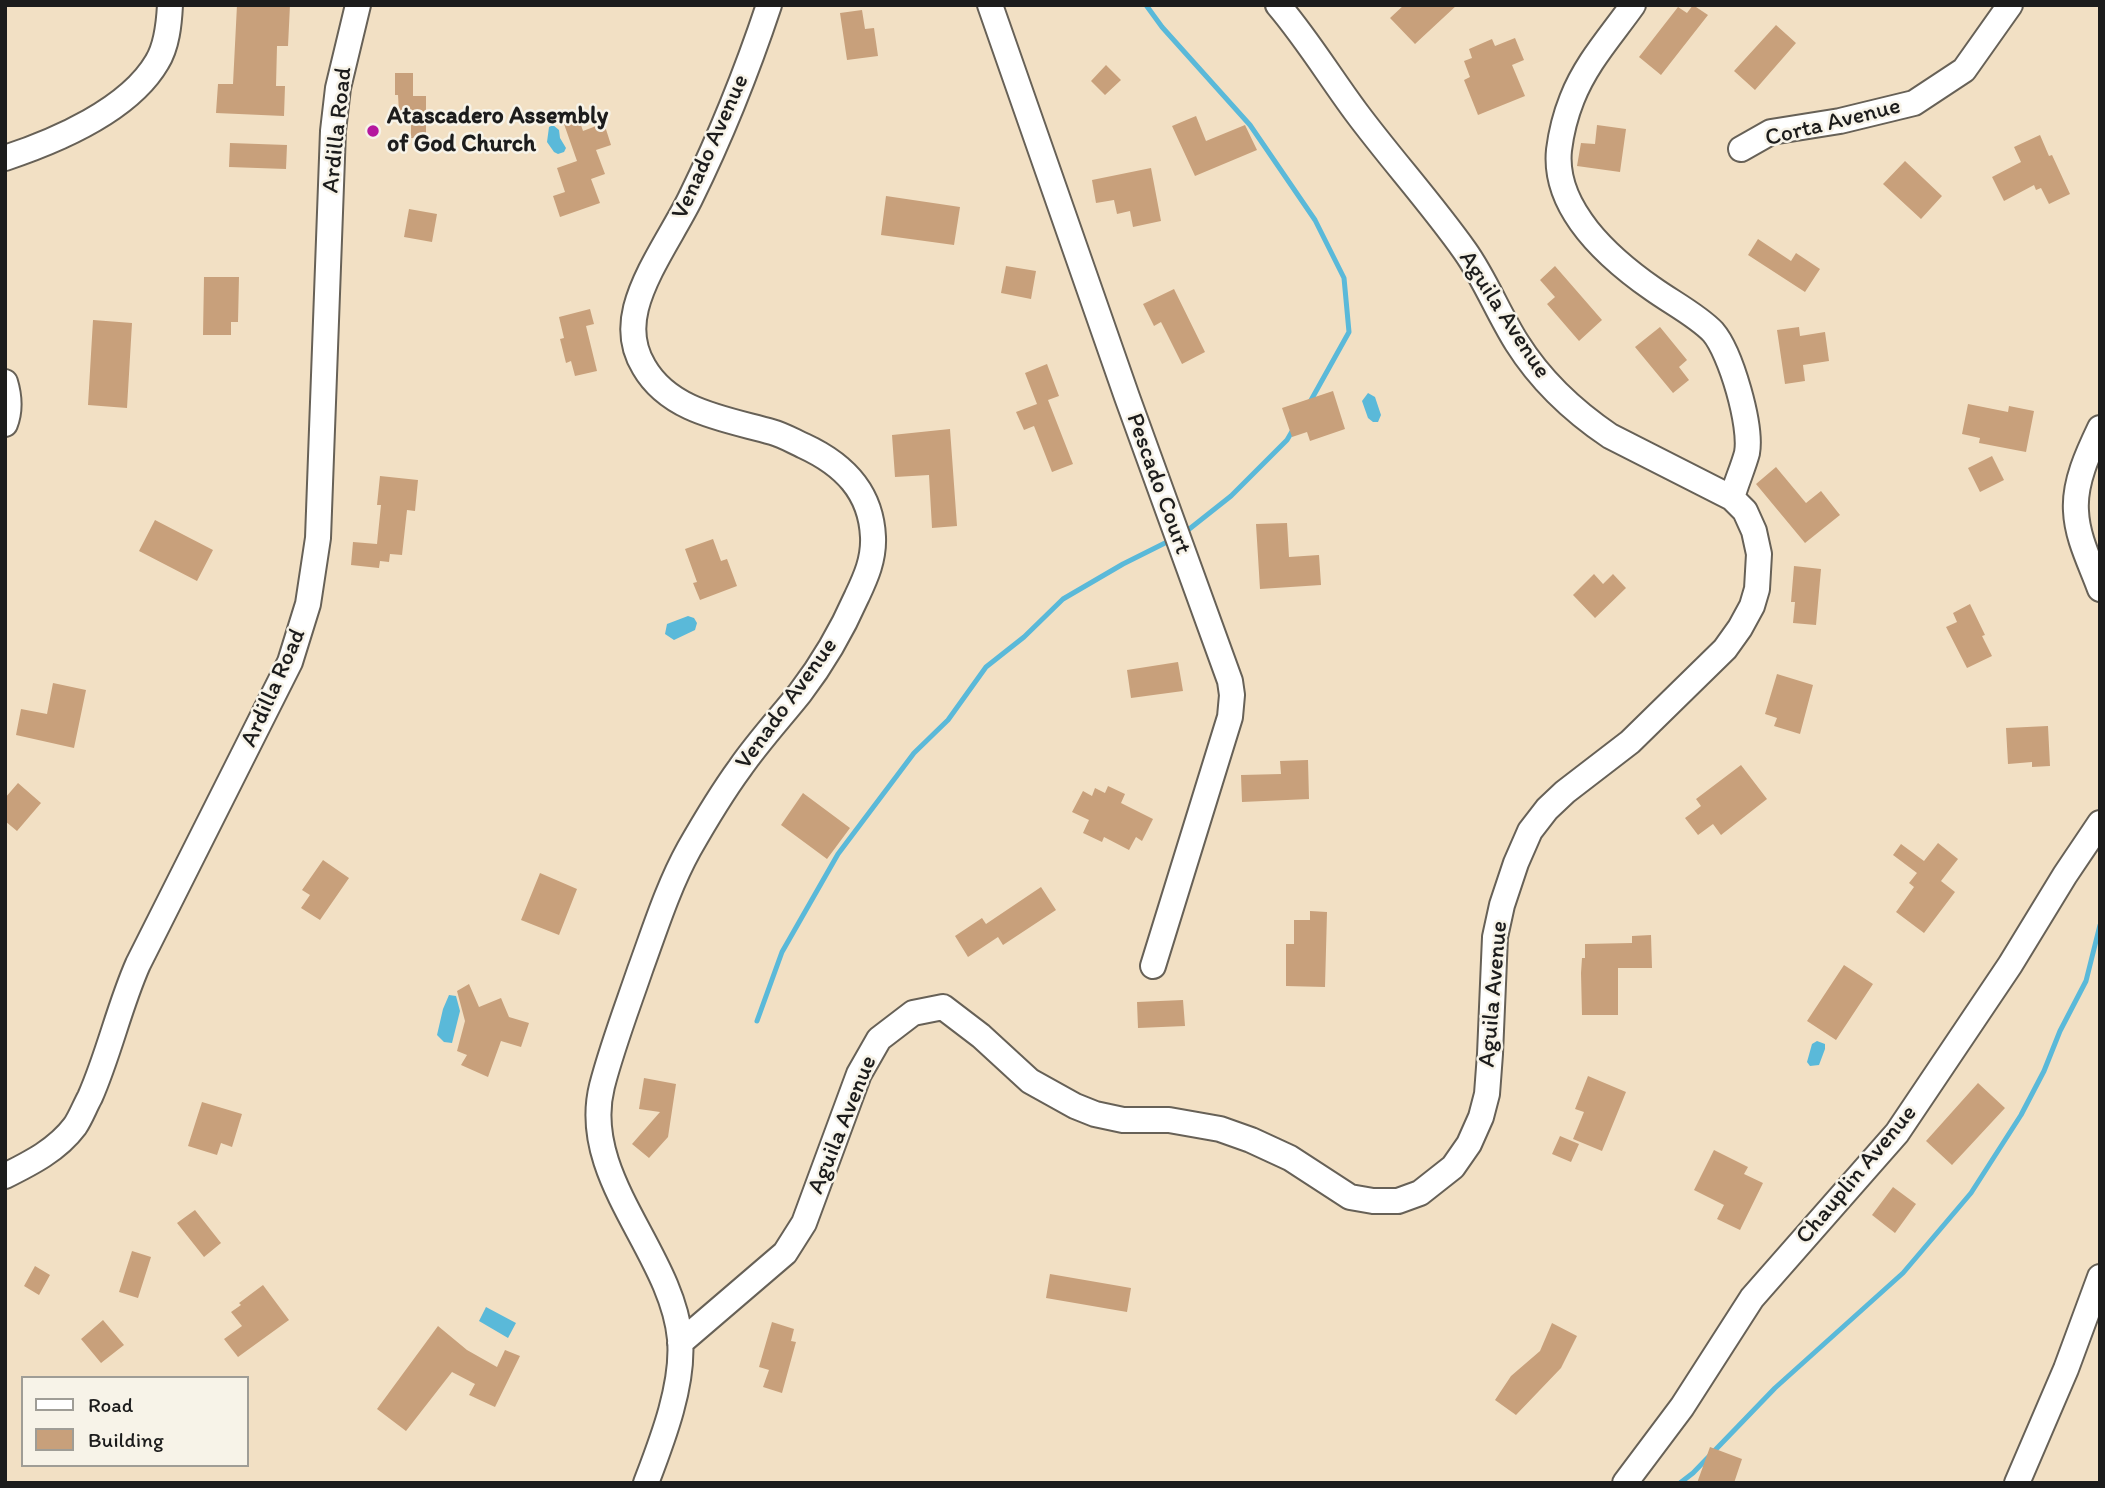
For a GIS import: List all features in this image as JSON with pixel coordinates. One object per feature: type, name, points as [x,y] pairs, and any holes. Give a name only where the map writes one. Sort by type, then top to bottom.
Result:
[{"type":"street","points":[[5,158],[32,149],[92,120],[136,89],[159,60],[169,24],[170,5]]},
{"type":"street","name":"Ardilla Road","points":[[5,1176],[36,1161],[75,1125],[99,1077],[138,964],[276,692],[300,634],[310,594],[318,538],[333,131],[338,88],[358,5]]},
{"type":"street","name":"Venado Avenue","points":[[646,1483],[672,1402],[678,1374],[680,1343],[676,1317],[667,1290],[608,1170],[598,1107],[602,1086],[663,905],[685,855],[742,764],[803,689],[827,654],[869,569],[872,552],[873,535],[868,510],[857,487],[840,467],[826,457],[776,433],[706,415],[668,395],[646,371],[634,342],[634,313],[640,292],[690,198],[748,67],[769,5]]},
{"type":"street","name":"Pescado Court","points":[[990,5],[1231,688],[1230,717],[1153,966]]},
{"type":"street","name":"Aguila Avenue","points":[[680,1343],[785,1253],[804,1223],[859,1074],[879,1039],[913,1013],[943,1007],[981,1036],[1030,1081],[1095,1114],[1123,1120],[1169,1120],[1220,1129],[1290,1158],[1350,1197],[1398,1201],[1420,1193],[1453,1167],[1482,1117],[1490,1054],[1494,937],[1509,884],[1530,831],[1566,792],[1630,742],[1725,649],[1752,606],[1757,589],[1759,554],[1754,531],[1745,511],[1731,498],[1610,436],[1576,411],[1536,371],[1516,342],[1466,252],[1355,111],[1302,34],[1278,5]]},
{"type":"street","points":[[1633,5],[1592,59],[1572,99],[1559,151],[1561,177],[1581,222],[1605,251],[1624,268],[1712,331],[1724,348],[1738,391],[1747,433],[1747,451],[1731,498]]},
{"type":"street","name":"Corta Avenue","points":[[1741,149],[1772,132],[1840,121],[1914,103],[1964,70],[2010,5]]},
{"type":"street","points":[[5,382],[9,401],[5,424]]},
{"type":"street","points":[[2100,428],[2088,453],[2079,483],[2076,510],[2081,537],[2100,589]]},
{"type":"street","name":"Chauplin Avenue","points":[[1625,1483],[1682,1407],[1752,1298],[1898,1133],[2010,965],[2100,823]]},
{"type":"street","points":[[2017,1483],[2066,1370],[2100,1278]]},
{"type":"water","points":[[553,125],[559,130],[566,148],[558,154],[547,142],[549,127]]},
{"type":"water","points":[[1368,393],[1375,397],[1381,415],[1378,422],[1368,418],[1362,401]]},
{"type":"water","points":[[688,616],[694,618],[697,623],[695,630],[674,640],[665,634],[667,624]]},
{"type":"water","points":[[449,995],[456,996],[460,1011],[452,1043],[444,1042],[437,1035]]},
{"type":"water","points":[[1817,1041],[1825,1044],[1825,1049],[1819,1065],[1810,1066],[1807,1062],[1812,1044]]},
{"type":"water","points":[[486,1307],[516,1323],[508,1338],[479,1321]]},
{"type":"building","points":[[237,5],[290,5],[288,46],[277,46],[276,86],[285,86],[284,116],[216,113],[218,84],[233,84]]},
{"type":"building","points":[[1404,5],[1457,5],[1415,44],[1390,18]]},
{"type":"building","points":[[1693,5],[1708,15],[1661,75],[1639,57],[1678,7],[1687,13]]},
{"type":"building","points":[[862,10],[865,29],[874,28],[878,56],[847,60],[840,13]]},
{"type":"building","points":[[1776,25],[1796,43],[1755,90],[1734,71]]},
{"type":"building","points":[[1515,38],[1524,60],[1512,65],[1525,96],[1478,115],[1464,80],[1470,77],[1464,61],[1472,58],[1469,49],[1492,39],[1495,46]]},
{"type":"building","points":[[1106,65],[1121,80],[1105,95],[1091,81]]},
{"type":"building","points":[[395,73],[413,73],[413,96],[426,96],[426,138],[411,138],[411,112],[399,112],[398,95],[395,95]]},
{"type":"building","points":[[1196,116],[1206,141],[1245,125],[1257,150],[1195,176],[1172,126]]},
{"type":"building","points":[[579,119],[583,131],[604,123],[611,145],[596,150],[605,174],[591,179],[600,203],[560,217],[553,196],[565,192],[557,168],[577,161],[564,124]]},
{"type":"building","points":[[1597,125],[1626,129],[1620,172],[1577,166],[1581,143],[1595,144]]},
{"type":"building","points":[[2040,135],[2070,194],[2049,204],[2041,188],[2036,190],[2034,185],[2004,201],[1992,177],[2021,162],[2014,147]]},
{"type":"building","points":[[230,143],[287,145],[286,169],[229,167]]},
{"type":"building","points":[[1905,161],[1942,196],[1921,219],[1883,184]]},
{"type":"building","points":[[1151,168],[1161,221],[1133,227],[1130,211],[1117,214],[1114,200],[1096,203],[1092,180]]},
{"type":"building","points":[[886,196],[960,207],[954,245],[881,235]]},
{"type":"building","points":[[409,209],[437,214],[432,242],[404,237]]},
{"type":"building","points":[[1758,239],[1791,261],[1796,253],[1820,269],[1805,292],[1748,255]]},
{"type":"building","points":[[1006,266],[1036,271],[1031,299],[1001,293]]},
{"type":"building","points":[[1555,266],[1602,320],[1579,341],[1547,304],[1555,297],[1540,280]]},
{"type":"building","points":[[204,277],[239,277],[238,322],[231,322],[231,335],[203,335]]},
{"type":"building","points":[[1174,289],[1205,352],[1182,364],[1161,322],[1154,326],[1143,304]]},
{"type":"building","points":[[590,309],[594,324],[586,326],[597,371],[575,376],[571,361],[566,363],[560,339],[564,338],[559,317]]},
{"type":"building","points":[[93,320],[132,323],[127,408],[88,405]]},
{"type":"building","points":[[1660,327],[1687,360],[1679,367],[1689,380],[1673,393],[1635,347]]},
{"type":"building","points":[[1799,327],[1800,336],[1825,332],[1829,361],[1803,365],[1805,381],[1785,384],[1777,330]]},
{"type":"building","points":[[1047,364],[1059,396],[1048,400],[1073,464],[1052,472],[1034,426],[1024,430],[1016,412],[1037,404],[1025,373]]},
{"type":"building","points":[[1333,391],[1345,429],[1310,441],[1307,432],[1292,437],[1282,408]]},
{"type":"building","points":[[1968,404],[2008,412],[2009,406],[2034,411],[2026,452],[1979,443],[1980,438],[1962,434]]},
{"type":"building","points":[[950,429],[957,526],[932,528],[929,475],[895,477],[892,435]]},
{"type":"building","points":[[1992,456],[2004,480],[1980,492],[1968,468]]},
{"type":"building","points":[[1776,467],[1806,503],[1821,491],[1840,515],[1805,543],[1756,484]]},
{"type":"building","points":[[380,476],[418,480],[415,511],[407,510],[402,555],[390,554],[389,562],[380,561],[379,568],[351,565],[353,542],[377,544],[381,505],[377,505]]},
{"type":"building","points":[[155,520],[213,550],[197,581],[139,551]]},
{"type":"building","points":[[1287,523],[1289,557],[1319,555],[1321,585],[1260,589],[1256,524]]},
{"type":"building","points":[[713,539],[721,561],[727,559],[737,586],[700,600],[693,583],[697,582],[685,549]]},
{"type":"building","points":[[1794,566],[1821,569],[1816,625],[1793,623],[1795,602],[1791,602]]},
{"type":"building","points":[[1594,574],[1603,584],[1613,574],[1626,588],[1595,618],[1573,595]]},
{"type":"building","points":[[1970,604],[1992,656],[1967,668],[1946,627],[1957,622],[1953,613]]},
{"type":"building","points":[[1178,662],[1183,691],[1131,698],[1127,670]]},
{"type":"building","points":[[1777,674],[1813,685],[1800,734],[1774,726],[1777,718],[1765,714]]},
{"type":"building","points":[[53,683],[86,690],[74,748],[16,735],[21,709],[47,714]]},
{"type":"building","points":[[2048,726],[2050,766],[2032,767],[2032,762],[2008,764],[2006,728]]},
{"type":"building","points":[[1308,760],[1309,799],[1242,802],[1241,775],[1281,774],[1280,761]]},
{"type":"building","points":[[1741,765],[1767,799],[1721,835],[1713,824],[1698,835],[1685,818],[1701,806],[1696,799]]},
{"type":"building","points":[[18,783],[41,803],[17,831],[5,821],[5,798]]},
{"type":"building","points":[[1108,786],[1125,794],[1121,803],[1153,819],[1142,841],[1136,837],[1129,850],[1104,837],[1102,842],[1083,833],[1089,820],[1072,812],[1083,791],[1092,796],[1095,788],[1105,793]]},
{"type":"building","points":[[803,793],[850,828],[827,859],[781,825]]},
{"type":"building","points":[[1938,843],[1958,859],[1941,881],[1955,892],[1924,933],[1896,912],[1914,887],[1909,883],[1917,873],[1893,855],[1901,844],[1924,861]]},
{"type":"building","points":[[323,860],[349,878],[320,920],[301,908],[310,895],[302,890]]},
{"type":"building","points":[[540,873],[577,889],[559,935],[521,920]]},
{"type":"building","points":[[1041,887],[1056,910],[1003,945],[998,937],[968,957],[955,936],[982,918],[986,924]]},
{"type":"building","points":[[1310,911],[1327,912],[1325,987],[1286,986],[1286,944],[1294,944],[1294,920],[1310,920]]},
{"type":"building","points":[[1651,935],[1652,968],[1618,968],[1618,1015],[1582,1015],[1581,973],[1585,944],[1632,943],[1632,936]]},
{"type":"building","points":[[1844,965],[1873,984],[1836,1040],[1807,1021]]},
{"type":"building","points":[[469,984],[479,1007],[501,998],[509,1017],[529,1023],[521,1047],[501,1041],[488,1077],[461,1065],[467,1055],[457,1051],[465,1021],[457,991]]},
{"type":"building","points":[[1183,1000],[1185,1026],[1138,1028],[1137,1002]]},
{"type":"building","points":[[1588,1076],[1626,1092],[1602,1151],[1573,1139],[1584,1112],[1575,1109]]},
{"type":"building","points":[[644,1078],[676,1084],[668,1137],[649,1158],[632,1144],[660,1112],[639,1109]]},
{"type":"building","points":[[1978,1083],[2005,1108],[1952,1165],[1926,1141]]},
{"type":"building","points":[[202,1102],[242,1114],[232,1147],[221,1143],[217,1155],[188,1146]]},
{"type":"building","points":[[1560,1136],[1579,1144],[1571,1162],[1552,1154]]},
{"type":"building","points":[[1714,1150],[1748,1167],[1744,1174],[1763,1183],[1740,1230],[1717,1219],[1724,1205],[1694,1190]]},
{"type":"building","points":[[1893,1187],[1916,1204],[1895,1233],[1872,1215]]},
{"type":"building","points":[[195,1210],[221,1243],[204,1257],[177,1223]]},
{"type":"building","points":[[132,1251],[151,1257],[138,1298],[119,1292]]},
{"type":"building","points":[[35,1266],[50,1275],[39,1295],[24,1286]]},
{"type":"building","points":[[1050,1274],[1131,1288],[1127,1312],[1046,1298]]},
{"type":"building","points":[[263,1285],[289,1320],[238,1357],[224,1339],[242,1326],[231,1312]]},
{"type":"building","points":[[103,1320],[124,1345],[101,1363],[81,1339]]},
{"type":"building","points":[[772,1322],[794,1329],[791,1341],[796,1342],[782,1393],[763,1387],[769,1370],[759,1367]]},
{"type":"building","points":[[1552,1323],[1577,1336],[1561,1368],[1516,1415],[1495,1400],[1511,1376],[1540,1351]]},
{"type":"building","points":[[438,1326],[467,1350],[497,1367],[505,1350],[520,1356],[495,1407],[469,1395],[475,1384],[452,1372],[406,1431],[377,1409]]},
{"type":"building","points":[[1710,1447],[1742,1459],[1734,1483],[1697,1483]]},
{"type":"waterway","points":[[1146,5],[1162,27],[1250,125],[1315,220],[1344,278],[1349,332],[1310,402]]},
{"type":"waterway","points":[[1183,534],[1231,496],[1287,440],[1294,428]]},
{"type":"waterway","points":[[757,1021],[782,952],[838,854],[914,753],[948,720],[986,667],[1024,637],[1063,599],[1171,540]]},
{"type":"waterway","points":[[1680,1483],[1693,1473],[1775,1388],[1903,1273],[1971,1193],[2021,1115],[2044,1071],[2060,1031],[2086,981],[2100,925]]},
{"type":"place","name":"Atascadero Assembly of God Church","points":[[373,131]]}]
